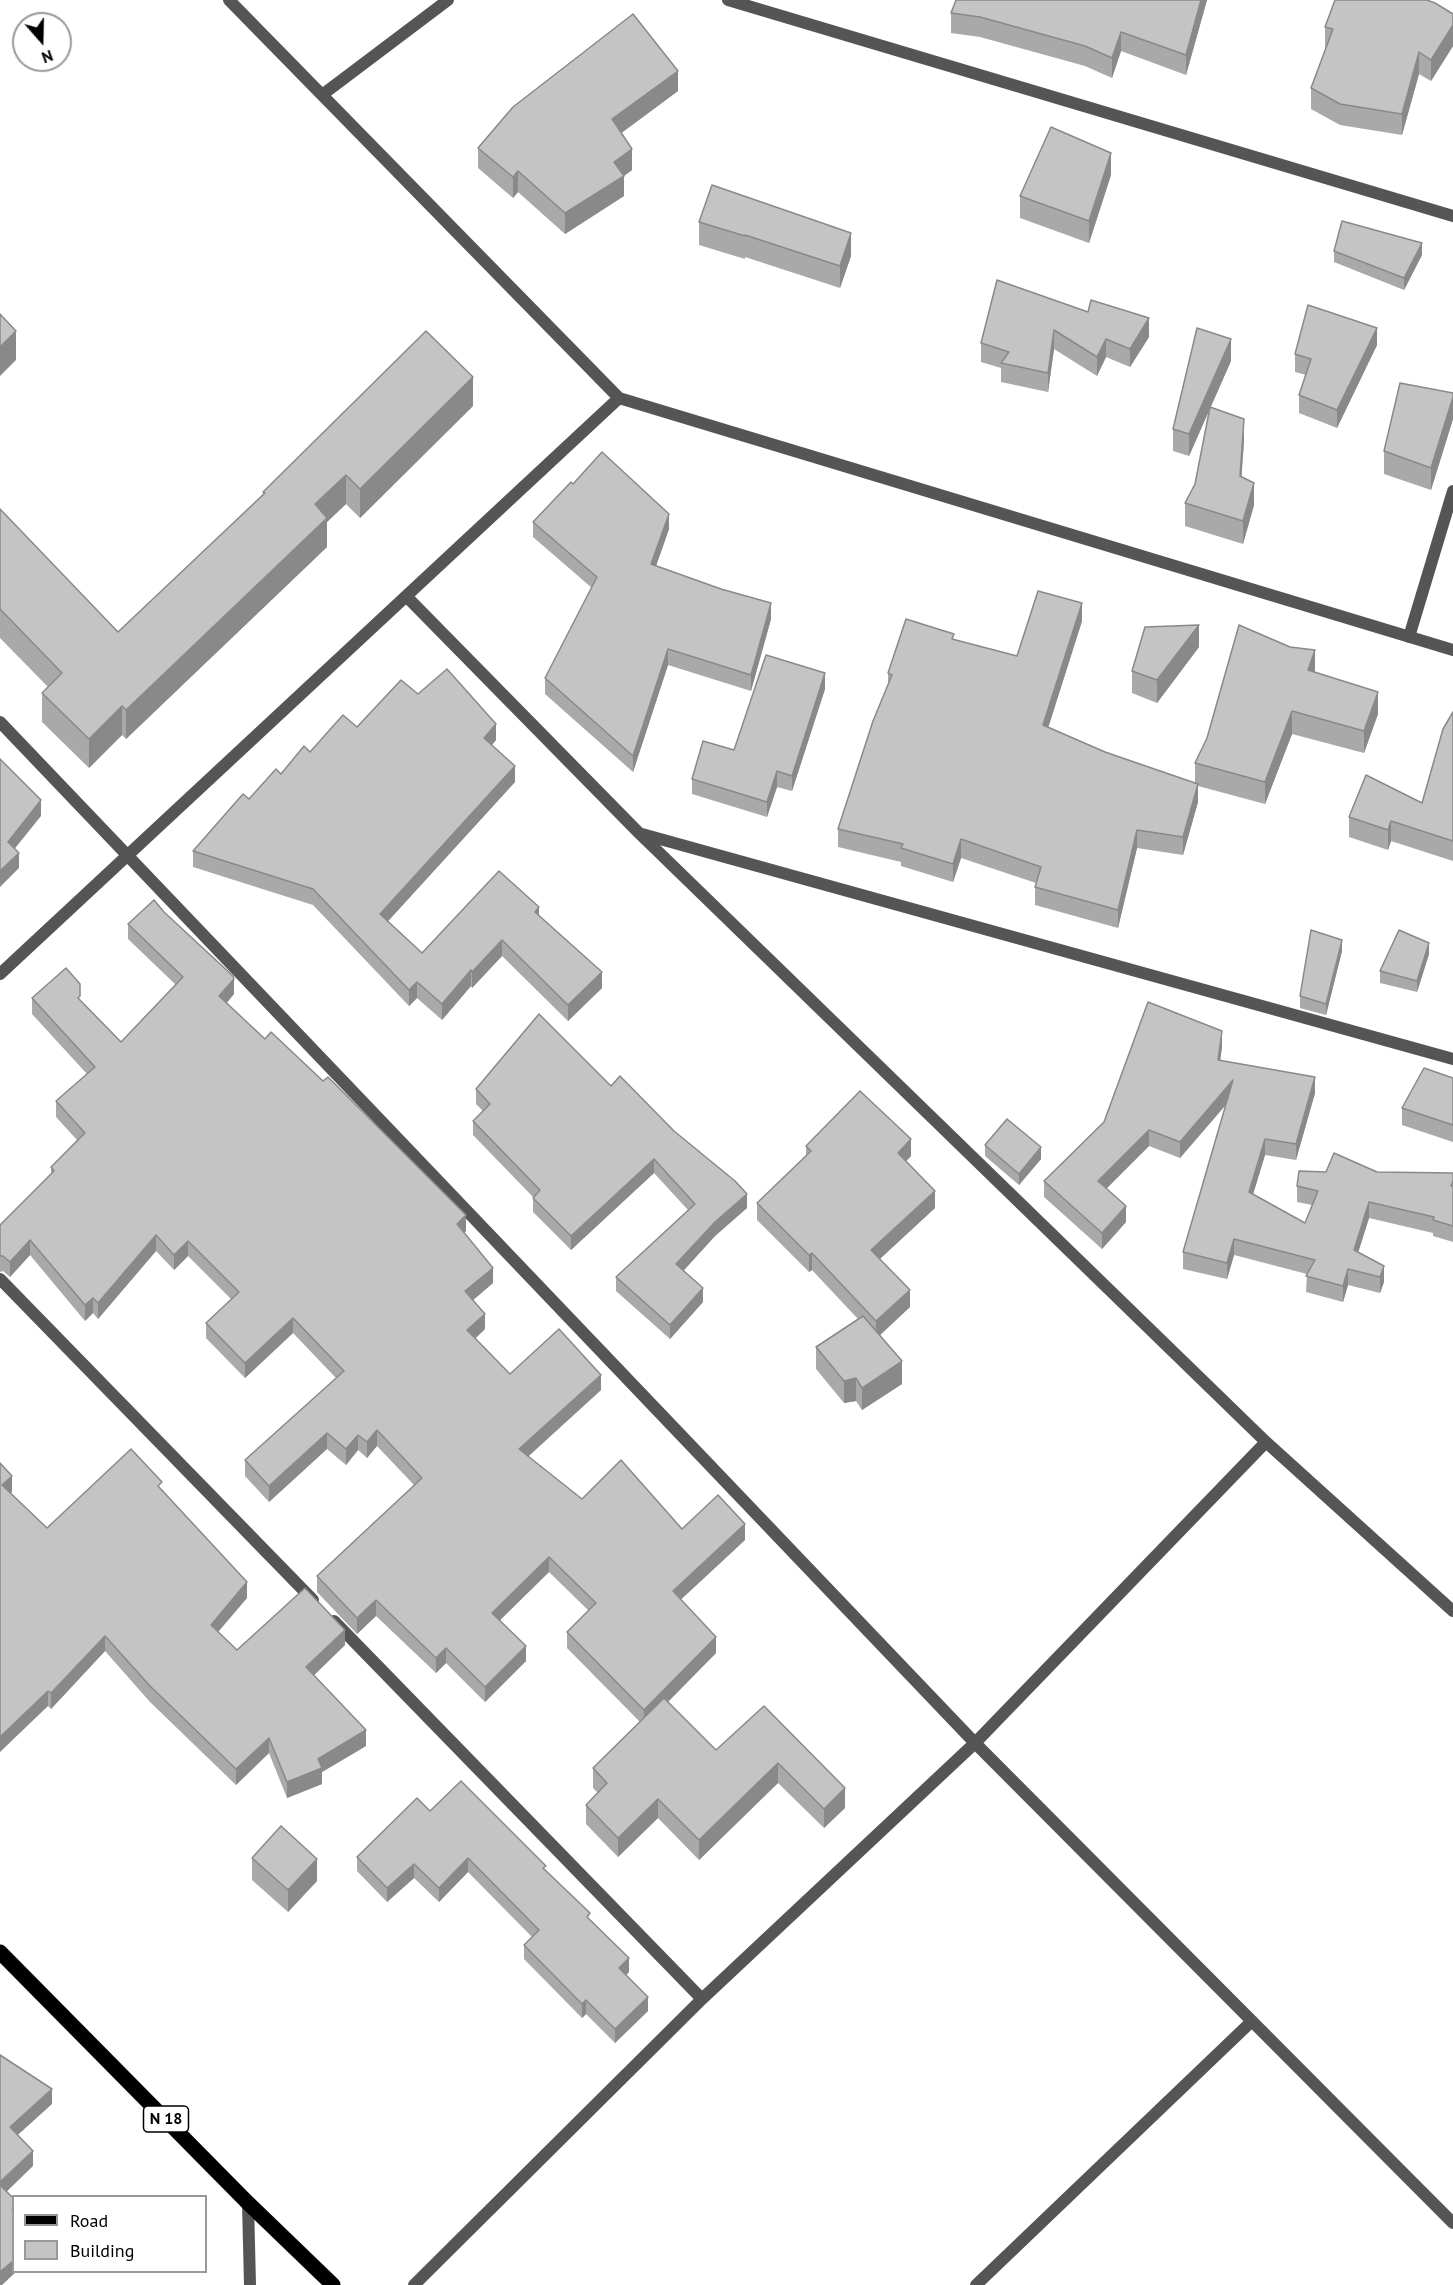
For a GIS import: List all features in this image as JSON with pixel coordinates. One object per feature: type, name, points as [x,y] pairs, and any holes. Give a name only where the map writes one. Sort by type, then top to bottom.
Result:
[{"type":"main road","name":"N 18","points":[[0,1952],[248,2203],[333,2285]]},
{"type":"street","points":[[229,0],[619,398],[1453,650]]},
{"type":"street","points":[[322,95],[448,0]]},
{"type":"street","points":[[729,0],[1453,216]]},
{"type":"street","points":[[0,974],[619,398]]},
{"type":"street","points":[[1409,637],[1453,491]]},
{"type":"street","points":[[406,596],[639,833],[1266,1442],[1453,1611]]},
{"type":"street","points":[[0,722],[975,1743],[1453,2223]]},
{"type":"street","points":[[639,833],[1453,1059]]},
{"type":"street","points":[[0,1279],[702,1999]]},
{"type":"street","points":[[414,2285],[702,1999],[975,1743],[1266,1442]]},
{"type":"street","points":[[976,2285],[1252,2021]]},
{"type":"street","points":[[248,2203],[250,2285]]},
{"type":"building","points":[[956,0],[1201,0],[1186,55],[1121,32],[1112,58],[1085,46],[980,17],[951,13]]},
{"type":"building","points":[[1335,0],[1427,0],[1453,14],[1453,25],[1431,60],[1419,52],[1402,114],[1340,104],[1311,88],[1333,29],[1325,27]]},
{"type":"building","points":[[633,14],[678,71],[612,119],[632,149],[614,162],[624,176],[565,213],[518,171],[513,177],[478,148],[513,107]]},
{"type":"building","points":[[1051,127],[1111,153],[1089,221],[1020,196]]},
{"type":"building","points":[[712,185],[851,233],[840,266],[699,222]]},
{"type":"building","points":[[1342,221],[1422,243],[1404,278],[1334,251]]},
{"type":"building","points":[[997,280],[1088,312],[1091,300],[1149,318],[1130,349],[1106,339],[1097,357],[1054,330],[1048,373],[1001,363],[1009,352],[981,343]]},
{"type":"building","points":[[1308,305],[1377,328],[1337,410],[1299,395],[1311,359],[1295,354]]},
{"type":"building","points":[[0,314],[16,331],[0,347]]},
{"type":"building","points":[[1197,328],[1231,339],[1189,434],[1173,429]]},
{"type":"building","points":[[426,331],[473,377],[360,489],[346,475],[315,504],[327,518],[126,710],[122,706],[89,739],[42,693],[62,673],[0,609],[0,509],[118,632],[265,493],[263,492]]},
{"type":"building","points":[[1400,383],[1453,393],[1431,468],[1384,451]]},
{"type":"building","points":[[1210,407],[1244,419],[1240,476],[1254,483],[1243,521],[1185,503],[1195,484]]},
{"type":"building","points":[[602,452],[669,514],[651,564],[721,589],[771,603],[751,675],[668,649],[633,756],[545,678],[597,577],[533,522],[571,482],[573,484]]},
{"type":"building","points":[[1038,591],[1082,603],[1043,725],[1105,752],[1198,784],[1183,837],[1137,830],[1118,910],[1035,887],[1041,867],[961,839],[953,864],[901,848],[903,844],[838,829],[873,721],[892,675],[888,673],[906,619],[954,634],[952,639],[1017,656]]},
{"type":"building","points":[[1199,625],[1157,680],[1132,671],[1145,627]]},
{"type":"building","points":[[1239,625],[1290,647],[1315,650],[1308,670],[1378,692],[1364,731],[1292,711],[1265,782],[1195,763],[1207,738]]},
{"type":"building","points":[[766,655],[825,673],[792,776],[777,771],[767,802],[692,779],[703,741],[734,750]]},
{"type":"building","points":[[447,669],[496,724],[484,738],[515,766],[380,914],[422,953],[499,871],[539,907],[535,912],[602,972],[568,1005],[502,940],[472,972],[471,970],[442,1004],[417,982],[409,990],[313,889],[193,851],[243,794],[249,799],[276,769],[281,774],[304,746],[310,752],[343,715],[357,727],[401,680],[418,694]]},
{"type":"building","points":[[1453,712],[1453,841],[1391,821],[1388,830],[1349,817],[1366,775],[1422,803],[1443,729]]},
{"type":"building","points":[[0,759],[41,800],[8,842],[19,853],[0,871]]},
{"type":"building","points":[[154,900],[233,976],[234,979],[219,996],[265,1039],[271,1032],[323,1081],[328,1077],[466,1215],[457,1224],[493,1268],[465,1291],[485,1314],[467,1330],[510,1374],[559,1329],[601,1375],[519,1449],[582,1499],[621,1460],[682,1529],[718,1495],[745,1524],[673,1591],[716,1637],[644,1710],[567,1632],[596,1603],[549,1557],[492,1613],[526,1646],[485,1687],[446,1648],[436,1658],[376,1600],[357,1618],[317,1576],[422,1478],[377,1430],[367,1442],[358,1435],[346,1449],[327,1433],[269,1486],[245,1460],[344,1371],[293,1318],[245,1363],[206,1323],[239,1292],[188,1241],[174,1255],[156,1235],[98,1303],[93,1298],[85,1305],[30,1240],[10,1262],[0,1256],[0,1225],[54,1171],[51,1167],[85,1133],[56,1101],[95,1067],[32,998],[66,968],[80,984],[78,998],[121,1042],[183,977],[128,924]]},
{"type":"building","points":[[1311,930],[1342,940],[1326,1004],[1300,996]]},
{"type":"building","points":[[1399,930],[1429,943],[1417,981],[1380,971]]},
{"type":"building","points":[[1148,1002],[1222,1031],[1218,1060],[1315,1077],[1296,1144],[1265,1139],[1249,1192],[1305,1223],[1318,1191],[1297,1186],[1299,1171],[1326,1172],[1334,1153],[1377,1172],[1453,1173],[1451,1186],[1453,1186],[1453,1226],[1433,1220],[1434,1217],[1369,1202],[1354,1250],[1384,1266],[1380,1277],[1348,1269],[1343,1286],[1306,1276],[1315,1260],[1234,1239],[1227,1263],[1183,1252],[1233,1080],[1180,1142],[1149,1130],[1098,1181],[1126,1206],[1102,1233],[1044,1181],[1104,1122]]},
{"type":"building","points":[[539,1014],[611,1086],[620,1076],[674,1131],[735,1181],[747,1194],[715,1222],[676,1264],[703,1288],[670,1325],[616,1277],[695,1204],[654,1159],[571,1236],[533,1198],[540,1190],[473,1121],[490,1104],[476,1089]]},
{"type":"building","points":[[1424,1068],[1453,1078],[1453,1125],[1402,1108]]},
{"type":"building","points":[[860,1091],[911,1139],[898,1153],[935,1191],[871,1250],[910,1290],[876,1321],[812,1253],[809,1255],[757,1203],[811,1151],[806,1146]]},
{"type":"building","points":[[1007,1119],[1041,1147],[1019,1174],[985,1145]]},
{"type":"building","points":[[863,1316],[902,1361],[862,1388],[856,1378],[844,1381],[816,1347]]},
{"type":"building","points":[[131,1449],[162,1482],[158,1486],[247,1582],[211,1625],[237,1650],[305,1588],[345,1630],[306,1667],[366,1730],[318,1759],[322,1768],[287,1782],[269,1738],[236,1769],[150,1686],[105,1636],[51,1693],[48,1691],[0,1737],[0,1463],[12,1476],[2,1485],[47,1528]]},
{"type":"building","points":[[664,1698],[716,1750],[764,1706],[845,1788],[824,1809],[778,1763],[699,1840],[658,1799],[618,1838],[586,1805],[607,1783],[593,1768]]},
{"type":"building","points":[[461,1781],[546,1866],[543,1868],[590,1913],[587,1917],[629,1958],[619,1968],[648,1997],[615,2029],[586,2000],[582,2004],[524,1945],[539,1930],[468,1858],[439,1888],[414,1864],[387,1888],[357,1857],[417,1798],[430,1811]]},
{"type":"building","points":[[281,1826],[317,1859],[288,1890],[252,1858]]},
{"type":"building","points":[[0,2055],[52,2089],[10,2127],[33,2151],[0,2182]]},
{"type":"building","points":[[0,2185],[12,2197],[12,2262],[0,2272]]}]
